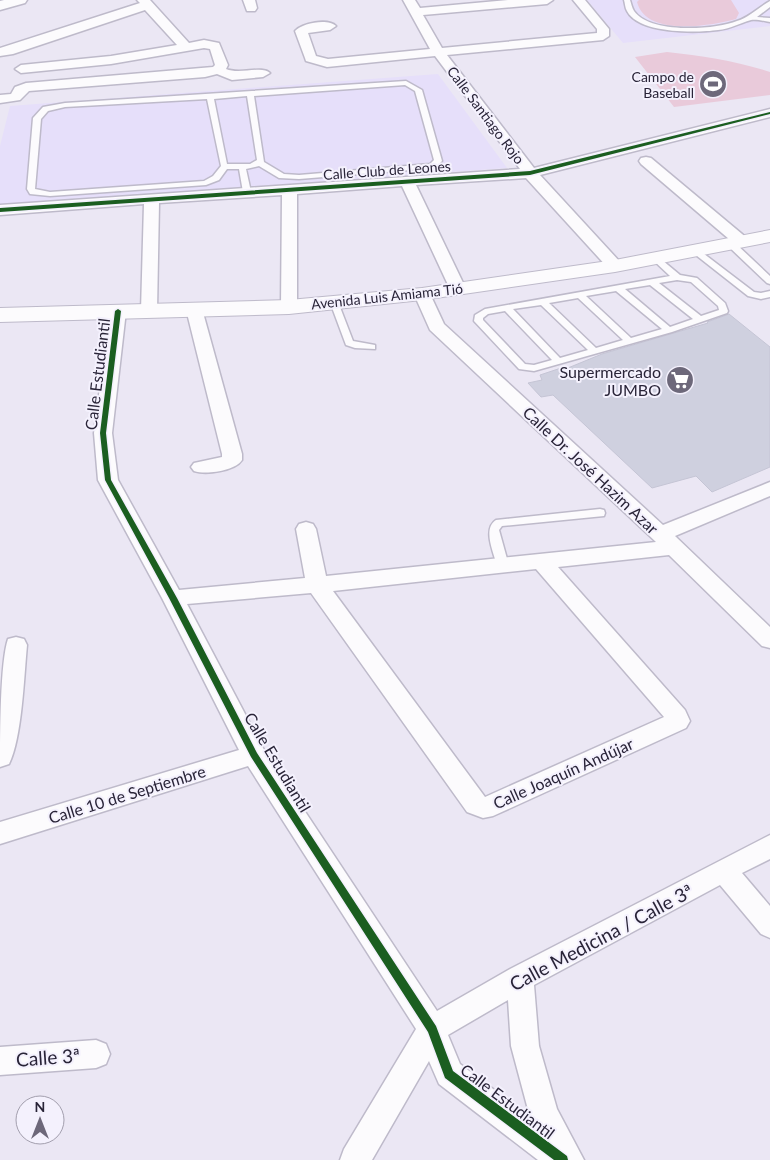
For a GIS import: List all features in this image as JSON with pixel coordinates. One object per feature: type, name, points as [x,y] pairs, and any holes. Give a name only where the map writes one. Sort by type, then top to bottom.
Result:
[{"type":"main road","name":"Avenida Luis Amiama Tió","points":[[0,315],[289,307],[422,294],[615,266],[770,236]]},
{"type":"street","points":[[0,6],[20,0]]},
{"type":"street","points":[[412,6],[547,0]]},
{"type":"street","points":[[330,26],[311,27],[301,31],[311,58],[315,61],[328,63],[603,36],[603,29],[578,0]]},
{"type":"street","points":[[0,52],[9,51],[145,2],[185,46]]},
{"type":"street","name":"Calle Santiago Rojo","points":[[412,6],[439,53],[530,173],[615,266]]},
{"type":"street","points":[[21,69],[111,60],[204,44],[215,46],[222,65],[218,70]]},
{"type":"street","points":[[0,99],[15,97],[20,90],[26,87],[205,73],[218,70],[232,76],[263,73]]},
{"type":"street","name":"Calle Club de Leones","points":[[0,210],[530,173],[770,113]]},
{"type":"street","points":[[646,161],[736,243]]},
{"type":"street","points":[[407,181],[458,290]]},
{"type":"street","points":[[289,307],[290,189]]},
{"type":"street","points":[[149,311],[152,199]]},
{"type":"street","name":"Calle Dr. José Hazim Azar","points":[[422,294],[436,326],[667,541],[770,640]]},
{"type":"street","points":[[194,310],[232,454],[232,460],[228,462],[201,467]]},
{"type":"street","name":"Calle Estudiantil","points":[[118,312],[103,433],[108,480],[173,598],[254,755],[432,1029],[449,1074],[563,1160]]},
{"type":"street","points":[[173,598],[542,562],[667,541],[769,491]]},
{"type":"street","points":[[306,529],[317,585]]},
{"type":"street","name":"Calle Joaquín Andújar","points":[[317,585],[476,805],[486,808],[678,721],[677,716],[542,562]]},
{"type":"street","points":[[0,757],[7,722],[16,645]]},
{"type":"street","name":"Calle 10 de Septiembre","points":[[0,833],[254,755]]},
{"type":"street","name":"Calle Medicina / Calle 3ª","points":[[432,1029],[520,978],[724,872],[770,846]]},
{"type":"street","points":[[724,872],[770,926]]},
{"type":"street","points":[[520,978],[525,1046],[544,1114],[569,1160]]},
{"type":"street","points":[[354,1160],[432,1029]]},
{"type":"street","name":"Calle 3ª","points":[[0,1061],[96,1054]]},
{"type":"lane","points":[[627,0],[626,5],[630,12],[656,26],[688,31],[711,30],[730,26],[751,18],[770,3]]},
{"type":"lane","points":[[751,18],[770,20]]},
{"type":"lane","points":[[397,82],[412,85],[418,90],[438,161],[432,166],[300,176],[282,176],[260,164],[225,166],[216,178],[206,183],[50,194],[39,194],[31,189],[37,118],[46,109],[65,105],[210,97],[397,82]]},
{"type":"lane","points":[[250,94],[260,164]]},
{"type":"lane","points":[[210,97],[223,164],[225,166]]},
{"type":"lane","points":[[242,166],[247,192]]},
{"type":"lane","points":[[736,243],[770,281]]},
{"type":"lane","points":[[696,250],[751,294],[761,296],[770,294]]},
{"type":"lane","points":[[656,258],[677,277]]},
{"type":"lane","points":[[677,277],[694,280],[722,306],[724,311],[669,330],[534,368],[526,368],[479,321],[478,317],[480,314],[507,308],[677,277]]},
{"type":"lane","points":[[652,282],[700,320]]},
{"type":"lane","points":[[618,288],[669,330]]},
{"type":"lane","points":[[580,295],[629,341]]},
{"type":"lane","points":[[334,302],[349,343],[355,346],[372,347]]},
{"type":"lane","points":[[543,302],[594,351]]},
{"type":"lane","points":[[507,308],[558,361]]},
{"type":"lane","points":[[503,566],[494,530],[495,526],[500,523],[600,513]]},
{"type":"shaded area","points":[[587,0],[770,0],[770,26],[623,43]]},
{"type":"shaded area","points":[[639,0],[731,0],[739,13],[736,19],[711,24],[696,26],[665,25],[643,13],[637,2]]},
{"type":"shaded area","name":"Campo de Baseball","points":[[667,52],[719,59],[770,72],[770,95],[674,107],[635,57]]},
{"type":"shaded area","points":[[438,74],[507,168],[0,205],[0,146],[10,106]]},
{"type":"building","points":[[729,314],[770,347],[770,467],[712,492],[696,476],[652,488],[553,395],[541,397],[528,383],[542,380],[540,375],[561,368],[563,370],[602,354],[708,323]]},
{"type":"cycle path","points":[[0,210],[530,173],[770,113]]},
{"type":"cycle path","points":[[118,311],[103,433],[108,480],[173,598],[254,755],[432,1029],[449,1074],[563,1160]]},
{"type":"place","name":"Campo de Baseball","points":[[713,84]]},
{"type":"place","name":"Supermercado JUMBO","points":[[680,380]]}]
